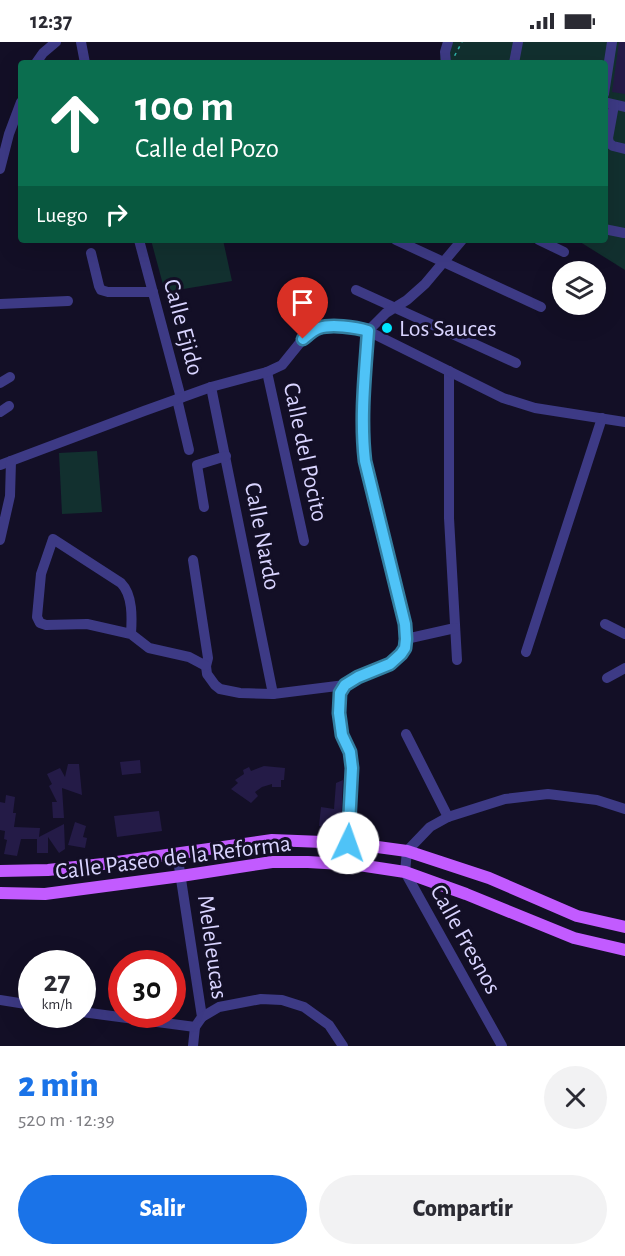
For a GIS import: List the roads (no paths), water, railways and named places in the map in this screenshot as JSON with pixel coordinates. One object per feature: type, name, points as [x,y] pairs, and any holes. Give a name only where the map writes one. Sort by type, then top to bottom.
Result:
[{"type":"main road","name":"Calle Paseo de la Reforma","points":[[0,871],[48,870],[103,864],[272,840],[348,843],[407,851],[489,878],[577,916],[625,927]]},
{"type":"main road","name":"Calle Paseo de la Reforma","points":[[0,893],[45,894],[272,862],[359,865],[405,872],[574,938],[625,950]]},
{"type":"main road","points":[[625,950],[625,962]]},
{"type":"street","points":[[38,60],[56,42]]},
{"type":"street","points":[[81,42],[84,60]]},
{"type":"street","points":[[515,60],[518,42]]},
{"type":"street","points":[[608,68],[612,42]]},
{"type":"street","points":[[614,104],[609,143],[625,149]]},
{"type":"street","points":[[0,169],[18,110]]},
{"type":"street","points":[[608,230],[624,233]]},
{"type":"street","name":"Calle Ejido","points":[[140,243],[179,398],[267,372],[282,365],[303,339],[316,329],[327,326],[359,328],[368,331],[503,398],[536,408],[625,422]]},
{"type":"street","points":[[403,243],[541,307]]},
{"type":"street","points":[[193,560],[208,658],[207,674],[214,685],[220,689],[240,693],[273,694],[345,685],[390,664],[401,654],[405,648],[405,624],[363,446],[368,331],[386,313],[407,300],[425,284],[460,243]]},
{"type":"street","points":[[545,243],[564,252]]},
{"type":"street","points":[[91,253],[101,290],[153,292]]},
{"type":"street","points":[[356,290],[516,363]]},
{"type":"street","points":[[0,304],[68,301]]},
{"type":"street","points":[[449,371],[449,518],[457,660]]},
{"type":"street","name":"Calle del Pocito","points":[[267,372],[304,542]]},
{"type":"street","name":"Calle Nardo","points":[[211,387],[273,694]]},
{"type":"street","points":[[0,540],[10,496],[5,463],[179,398],[189,450]]},
{"type":"street","points":[[526,652],[602,418]]},
{"type":"street","points":[[204,507],[197,465],[226,456]]},
{"type":"street","points":[[131,634],[127,589],[54,539],[41,574],[37,617],[40,623],[46,625],[87,624],[131,634],[149,648],[189,657],[206,666]]},
{"type":"street","points":[[604,624],[625,634]]},
{"type":"street","points":[[406,639],[455,628]]},
{"type":"street","points":[[607,678],[625,668]]},
{"type":"street","points":[[345,685],[340,693],[339,713],[342,735],[350,752],[352,768],[348,843]]},
{"type":"street","points":[[406,734],[448,817]]},
{"type":"street","points":[[407,851],[430,826],[448,817],[505,799],[548,794],[597,800],[625,809]]},
{"type":"street","name":"Calle Fresnos","points":[[407,851],[405,872],[502,1046]]},
{"type":"street","name":"Meleleucas","points":[[177,853],[202,1017],[195,1027],[193,1046]]},
{"type":"street","points":[[202,1017],[219,1007],[261,999],[282,1000],[304,1007],[329,1025],[343,1046]]},
{"type":"street","points":[[0,1000],[18,1003]]},
{"type":"street","points":[[96,1014],[195,1027]]},
{"type":"place","name":"Los Sauces","points":[[387,328]]}]
